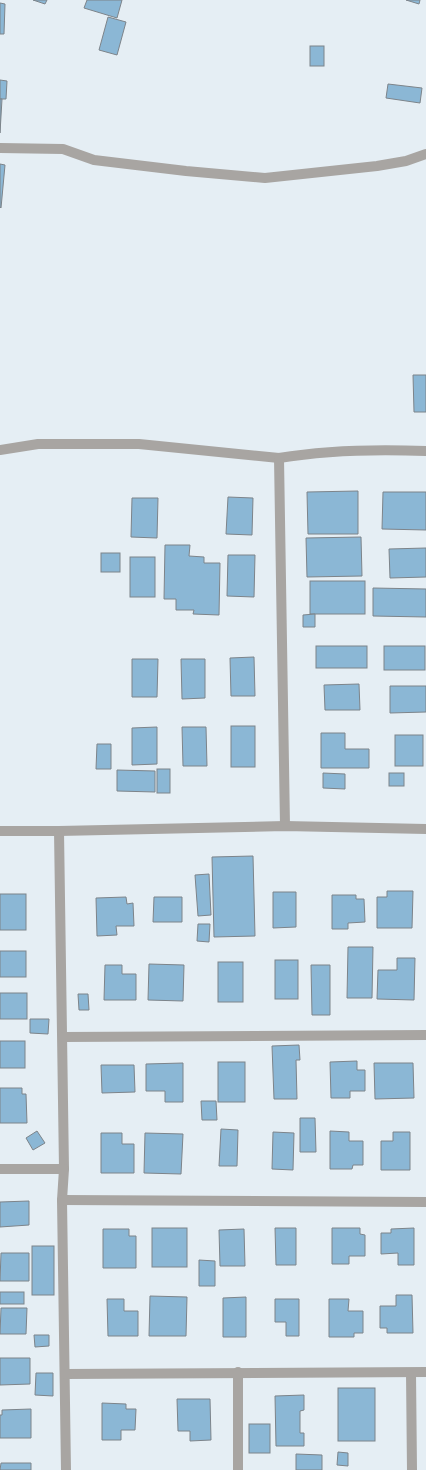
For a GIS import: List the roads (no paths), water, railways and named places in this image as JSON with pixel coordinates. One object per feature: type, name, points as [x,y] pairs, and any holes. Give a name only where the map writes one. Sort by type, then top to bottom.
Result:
[{"type":"street","points":[[0,148],[63,149],[94,160],[186,171],[265,178],[406,161],[426,154]]},
{"type":"street","points":[[0,450],[38,444],[139,444],[278,458],[300,454],[398,450],[426,451]]},
{"type":"street","points":[[278,458],[285,826]]},
{"type":"street","points":[[0,831],[285,826],[426,829]]},
{"type":"street","points":[[59,831],[63,1037],[64,1169],[62,1200],[66,1470]]},
{"type":"street","points":[[63,1037],[426,1035]]},
{"type":"street","points":[[0,1169],[64,1169]]},
{"type":"street","points":[[62,1200],[426,1202]]},
{"type":"street","points":[[238,1372],[238,1470]]},
{"type":"street","points":[[65,1374],[426,1372]]},
{"type":"street","points":[[411,1373],[412,1470]]}]
